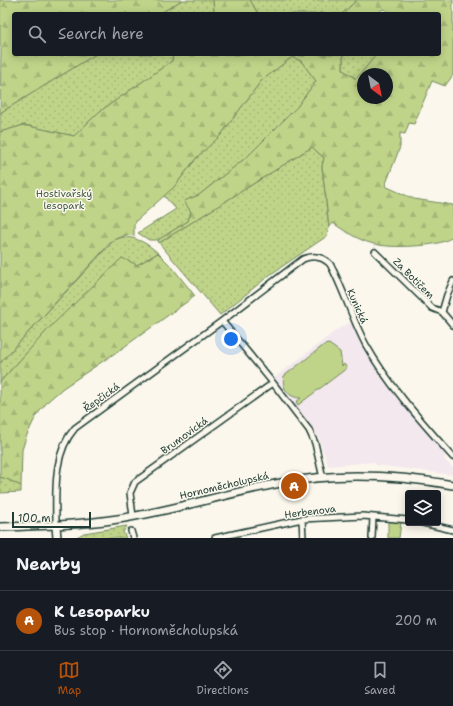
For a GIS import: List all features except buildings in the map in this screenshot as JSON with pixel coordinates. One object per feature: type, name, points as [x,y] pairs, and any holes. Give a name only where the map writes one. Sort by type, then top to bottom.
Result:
[{"type":"street","name":"Za Botičem","points":[[375,252],[432,308],[442,312],[453,325]]},
{"type":"street","name":"Kunická","points":[[222,322],[303,259],[314,256],[323,258],[331,266],[358,329],[380,368],[453,457]]},
{"type":"street","points":[[442,312],[453,281]]},
{"type":"street","points":[[222,322],[273,383],[311,434],[319,458],[323,478]]},
{"type":"street","name":"Řepčická","points":[[56,526],[58,463],[64,444],[72,431],[84,420],[222,322]]},
{"type":"street","name":"Brumovická","points":[[133,516],[130,493],[135,482],[273,383]]},
{"type":"street","name":"Hornoměcholupská","points":[[0,527],[56,526],[133,516],[282,482],[323,478],[394,477],[453,485]]},
{"type":"street","points":[[372,538],[373,516]]},
{"type":"street","name":"Herbenova","points":[[215,538],[231,536],[302,519],[373,516],[405,520]]},
{"type":"street","points":[[302,519],[302,538]]},
{"type":"street","points":[[56,526],[57,538]]},
{"type":"street","points":[[436,526],[453,530]]},
{"type":"street","points":[[131,531],[133,538]]},
{"type":"shaded area","points":[[351,322],[377,369],[398,397],[447,454],[444,459],[453,468],[453,475],[376,465],[374,462],[328,466],[319,439],[311,426],[274,378],[338,329]]},
{"type":"green space","points":[[0,0],[182,0],[162,12],[12,12],[12,56],[93,56],[0,113]]},
{"type":"green space","points":[[182,0],[213,0],[214,11],[213,12],[162,12]]},
{"type":"green space","points":[[213,0],[250,0],[257,12],[213,12],[214,11]]},
{"type":"green space","points":[[250,0],[357,0],[344,12],[257,12]]},
{"type":"green space","name":"Hostivařský lesopark","points":[[357,0],[453,0],[453,75],[445,86],[432,81],[414,124],[409,123],[405,134],[400,133],[400,147],[385,186],[414,199],[453,205],[453,237],[439,243],[429,245],[390,246],[362,240],[333,223],[329,228],[322,166],[324,158],[312,147],[159,243],[158,240],[188,221],[191,212],[184,201],[199,195],[248,156],[297,107],[316,81],[301,61],[292,57],[261,81],[220,136],[197,157],[174,187],[137,220],[134,225],[134,236],[127,235],[113,240],[0,363],[0,132],[24,125],[74,136],[99,112],[172,61],[173,56],[343,56],[343,70],[356,79],[357,78],[357,104],[393,104],[393,68],[365,68],[375,56],[441,56],[441,12],[390,12],[383,9],[379,12],[344,12]]},
{"type":"green space","points":[[93,56],[173,56],[172,61],[99,112],[74,136],[24,125],[0,132],[0,113]]},
{"type":"green space","points":[[343,56],[375,56],[366,68],[357,68],[357,79],[343,70]]},
{"type":"green space","points":[[292,57],[301,61],[316,81],[297,107],[248,156],[199,195],[185,201],[191,212],[188,221],[158,240],[149,240],[138,233],[176,209],[163,195],[174,187],[202,151],[220,136],[261,81]]},
{"type":"green space","points":[[312,147],[324,158],[322,166],[329,228],[327,236],[271,274],[220,315],[159,243]]},
{"type":"green space","points":[[123,237],[133,238],[142,242],[158,253],[137,265],[51,326],[0,382],[0,363],[114,240]]},
{"type":"green space","points":[[158,253],[172,267],[195,296],[124,347],[63,388],[48,401],[36,416],[26,437],[22,450],[21,486],[0,477],[0,382],[51,326],[122,258],[137,265]]},
{"type":"green space","points":[[329,344],[340,352],[342,366],[344,364],[347,368],[298,405],[296,402],[301,398],[297,398],[287,392],[283,380],[284,376],[324,345]]},
{"type":"green space","points":[[0,477],[21,486],[21,492],[0,493]]},
{"type":"green space","points":[[388,521],[401,522],[399,538],[388,538]]},
{"type":"green space","points":[[127,526],[123,532],[126,538],[75,538],[84,533]]},
{"type":"place","name":"K Lesoparku","points":[[294,486]]}]
